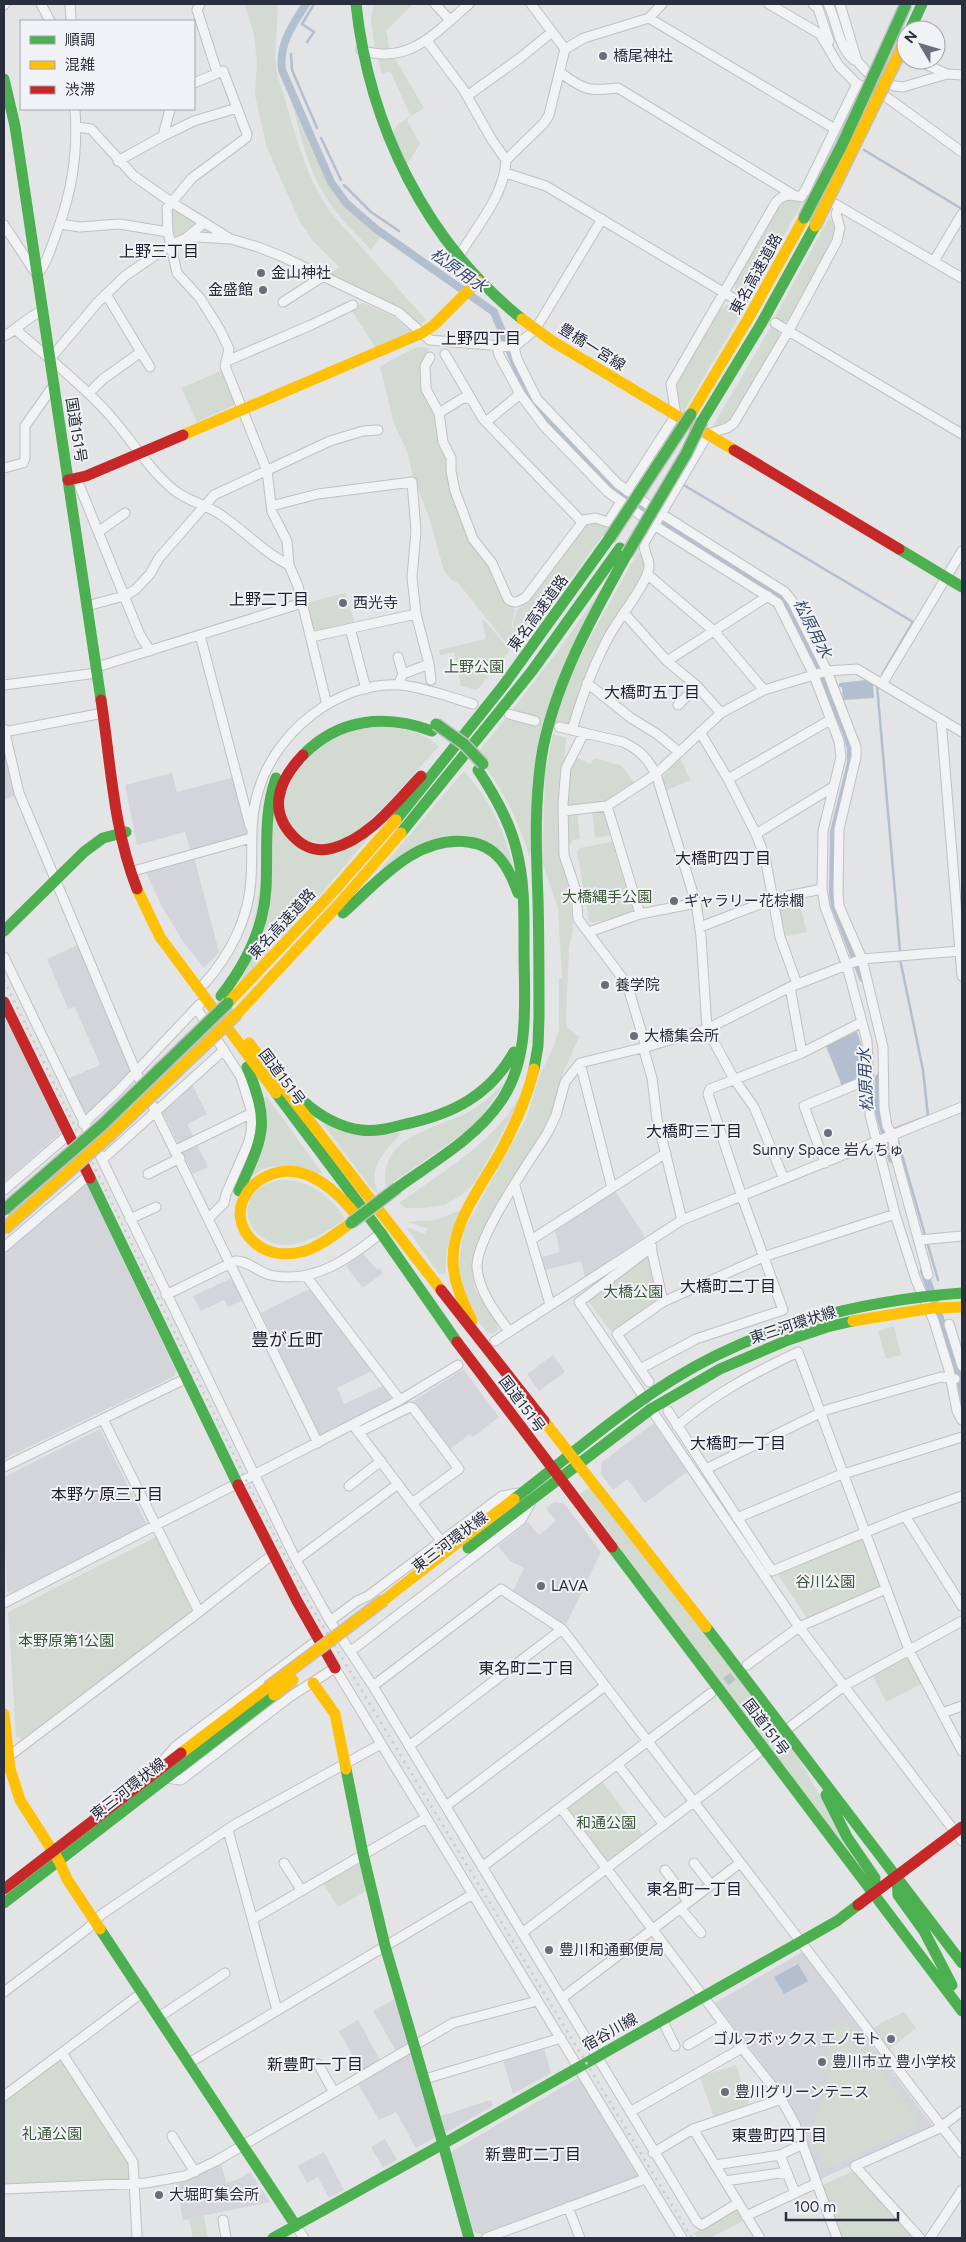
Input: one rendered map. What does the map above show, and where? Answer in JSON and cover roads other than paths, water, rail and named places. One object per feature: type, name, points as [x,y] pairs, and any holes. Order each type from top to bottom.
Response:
[{"type":"main road","name":"豊橋一宮線","points":[[356,4],[361,50],[376,108],[404,174],[436,225],[459,256],[472,288],[535,330],[962,587]]},
{"type":"main road","name":"東名高速道路","points":[[224,999],[327,898],[389,828],[492,701],[609,539],[691,414],[748,319],[842,145],[906,4]]},
{"type":"main road","points":[[915,20],[922,4]]},
{"type":"main road","name":"東名高速道路","points":[[4,1230],[110,1135],[237,1014],[349,894],[444,783],[624,551],[686,454],[702,421],[761,324],[815,226],[896,61]]},
{"type":"main road","name":"国道151号","points":[[4,78],[15,126],[114,786],[122,806],[123,833],[135,886],[150,920],[169,952],[378,1236],[962,2011]]},
{"type":"main road","points":[[68,480],[84,477],[140,454],[422,333],[434,325],[472,288]]},
{"type":"main road","points":[[477,1338],[476,1330],[458,1291],[453,1260],[456,1235],[524,1103],[538,1053],[539,895],[536,817],[539,768],[545,734],[557,695],[576,650],[624,551]]},
{"type":"main road","points":[[434,727],[381,720],[344,726],[323,736],[302,754],[283,782],[279,809],[285,828],[298,841],[315,850],[329,849],[350,841],[374,823],[425,772],[468,720],[492,701]]},
{"type":"main road","points":[[4,1210],[102,1125],[224,999],[244,964],[259,928],[266,886],[265,827],[267,806],[276,776],[289,756],[318,730],[347,716],[389,711],[416,716],[434,727],[497,784],[517,823],[539,895]]},
{"type":"main road","points":[[399,1191],[494,1110],[502,1101],[519,1058],[524,1014],[522,877],[508,822],[480,767]]},
{"type":"main road","points":[[4,930],[84,852],[103,838],[123,833]]},
{"type":"main road","name":"国道151号","points":[[123,833],[144,891],[175,946],[477,1338],[786,1730],[962,1963]]},
{"type":"main road","points":[[280,969],[409,856],[422,849],[450,840],[479,843],[496,854],[509,870],[523,904]]},
{"type":"main road","points":[[4,1002],[238,1484],[273,1554],[335,1668]]},
{"type":"main road","points":[[237,1044],[263,1109],[261,1142],[235,1206],[236,1227],[245,1244],[254,1253],[267,1260],[280,1262],[295,1261],[315,1256],[496,1118],[519,1080],[539,1023]]},
{"type":"main road","points":[[278,1079],[285,1082],[313,1111],[338,1124],[370,1130],[406,1125],[454,1110],[484,1091],[511,1060],[522,1030]]},
{"type":"main road","points":[[353,1226],[315,1247],[293,1254],[274,1254],[256,1245],[248,1237],[242,1225],[240,1212],[245,1194],[259,1178],[277,1173],[298,1173],[318,1180],[333,1190],[378,1236]]},
{"type":"main road","name":"東三河環状線","points":[[4,1903],[56,1856],[148,1779],[271,1691],[573,1460],[714,1355],[763,1332],[815,1316],[862,1305],[962,1293]]},
{"type":"main road","name":"東三河環状線","points":[[648,1404],[720,1369],[788,1340],[872,1317],[934,1308],[962,1307]]},
{"type":"main road","points":[[313,1683],[335,1714],[362,1854],[385,1946],[425,2079],[469,2238]]},
{"type":"main road","name":"東三河環状線","points":[[4,1888],[56,1856],[166,1778],[271,1691]]},
{"type":"main road","points":[[4,1714],[5,1759],[16,1791],[56,1856],[67,1879],[296,2226]]},
{"type":"main road","points":[[798,1746],[847,1837],[875,1878],[874,1894]]},
{"type":"main road","name":"宿谷川線","points":[[273,2238],[837,1921],[897,1876],[960,1833]]},
{"type":"main road","points":[[897,1876],[898,1895],[924,1931],[962,2004]]},
{"type":"street","points":[[41,4],[49,20]]},
{"type":"street","points":[[70,4],[71,20]]},
{"type":"street","points":[[200,4],[198,10],[217,72]]},
{"type":"street","points":[[435,4],[450,20]]},
{"type":"street","points":[[361,50],[378,55],[393,55],[427,41],[469,4]]},
{"type":"street","points":[[506,160],[544,123],[549,115],[561,73],[565,49],[531,4]]},
{"type":"street","points":[[565,49],[584,38],[649,18],[662,4]]},
{"type":"street","points":[[769,4],[820,34],[839,66],[857,84],[885,96],[962,152]]},
{"type":"street","points":[[813,4],[818,8],[828,41]]},
{"type":"street","points":[[828,4],[847,53],[867,72],[894,86],[903,87],[947,74],[962,75]]},
{"type":"street","points":[[840,4],[857,61]]},
{"type":"street","points":[[649,18],[835,129]]},
{"type":"street","points":[[467,96],[520,58],[552,32]]},
{"type":"street","points":[[427,41],[467,96],[492,140],[506,160],[506,173],[498,191],[459,256]]},
{"type":"street","points":[[938,70],[947,74]]},
{"type":"street","points":[[195,83],[223,71],[247,134],[246,138],[192,178],[171,202],[167,208],[170,245],[180,279],[200,298],[220,330],[228,350],[225,366],[267,471],[275,519],[286,540],[289,565],[302,603],[327,705]]},
{"type":"street","points":[[561,73],[575,84],[593,91],[618,88],[792,194],[801,197],[807,190],[857,84]]},
{"type":"street","points":[[118,161],[194,121],[237,108]]},
{"type":"street","points":[[4,225],[37,275],[43,268],[60,224],[73,175],[76,157],[76,110]]},
{"type":"street","points":[[163,136],[170,110]]},
{"type":"street","points":[[76,127],[91,128],[118,161],[134,176],[230,239]]},
{"type":"street","points":[[506,173],[546,186],[738,301]]},
{"type":"street","points":[[627,491],[676,415],[671,384],[776,202],[792,194]]},
{"type":"street","points":[[572,730],[587,683],[599,657],[647,574],[649,557],[644,543],[708,434],[727,428],[734,423],[789,330],[837,241],[840,228],[836,214],[837,204],[962,278]]},
{"type":"street","points":[[934,261],[962,214]]},
{"type":"street","points":[[602,219],[535,330],[505,347],[499,355],[520,394],[544,426],[621,502],[778,603],[820,672],[830,720],[839,742],[841,757],[823,831],[822,889],[824,906],[856,962],[862,1022],[869,1053],[868,1106],[885,1139],[894,1150],[923,1239],[928,1275]]},
{"type":"street","points":[[50,359],[106,294],[125,276],[170,245],[186,238],[204,222]]},
{"type":"street","points":[[60,224],[80,227],[120,224],[168,232]]},
{"type":"street","points":[[186,238],[230,239],[281,256],[398,312],[430,340],[505,347],[517,359],[537,399],[578,444],[627,491],[785,592],[792,601],[820,672],[856,747],[856,757],[839,829],[839,906],[884,1047],[884,1108],[887,1126],[885,1139],[895,1214],[934,1308],[942,1346],[952,1379],[957,1411],[962,1420]]},
{"type":"street","points":[[283,302],[322,277]]},
{"type":"street","points":[[106,294],[150,367]]},
{"type":"street","points":[[227,361],[353,305]]},
{"type":"street","points":[[4,336],[16,330],[31,316],[42,312]]},
{"type":"street","points":[[775,323],[962,434]]},
{"type":"street","points":[[16,330],[65,370],[89,393],[160,478],[176,492],[205,505],[221,515],[274,557],[289,565]]},
{"type":"street","points":[[89,393],[103,379],[140,352]]},
{"type":"street","points":[[446,354],[470,399],[486,422],[582,522]]},
{"type":"street","points":[[430,357],[425,366],[426,390],[439,413],[443,442],[451,458],[451,470],[462,511],[473,539],[492,563],[508,599],[512,602],[518,602],[526,597],[582,522],[595,518],[608,522],[621,502]]},
{"type":"street","points":[[4,468],[23,463],[25,458],[25,426],[54,385]]},
{"type":"street","points":[[486,422],[520,394]]},
{"type":"street","points":[[439,413],[462,398],[470,399]]},
{"type":"street","points":[[88,606],[124,596],[143,584],[159,558],[218,492],[330,441],[363,431],[378,430]]},
{"type":"street","points":[[272,506],[318,494],[412,482],[416,531],[412,577],[416,614],[429,664],[431,680]]},
{"type":"street","points":[[80,488],[140,635],[150,651]]},
{"type":"street","points":[[98,532],[125,513]]},
{"type":"street","points":[[882,684],[962,551]]},
{"type":"street","points":[[647,574],[714,631],[764,690]]},
{"type":"street","points":[[667,661],[768,596]]},
{"type":"street","points":[[4,685],[97,670],[150,651],[302,603]]},
{"type":"street","points":[[624,612],[667,661],[697,686],[721,713]]},
{"type":"street","points":[[310,637],[416,614]]},
{"type":"street","points":[[350,628],[366,689]]},
{"type":"street","points":[[200,635],[251,834]]},
{"type":"street","points":[[398,657],[403,674],[398,685]]},
{"type":"street","points":[[403,674],[429,664]]},
{"type":"street","points":[[563,811],[607,806],[656,774],[721,713],[764,690],[820,672],[858,669],[962,732]]},
{"type":"street","points":[[587,683],[631,718],[657,734],[679,752]]},
{"type":"street","points":[[204,984],[229,950],[245,915],[251,880],[251,834],[258,792],[269,765],[294,731],[327,705],[366,689],[398,685],[414,687],[473,704]]},
{"type":"street","points":[[678,705],[697,686]]},
{"type":"street","points":[[103,714],[4,731],[19,793],[136,1072],[156,1109],[318,1443]]},
{"type":"street","points":[[509,714],[534,721]]},
{"type":"street","points":[[941,719],[959,890],[962,976]]},
{"type":"street","points":[[728,779],[830,720]]},
{"type":"street","points":[[558,727],[623,742],[632,746],[647,757],[656,774],[696,904],[700,927],[706,1029],[734,1079],[754,1107],[784,1179]]},
{"type":"street","points":[[700,732],[728,779],[765,856],[780,937],[794,986],[802,1053]]},
{"type":"street","points":[[584,733],[566,768],[563,811],[564,855],[576,891],[578,919],[627,984],[645,1047],[652,1078],[657,1118],[682,1220]]},
{"type":"street","points":[[756,834],[833,787]]},
{"type":"street","points":[[607,806],[640,914]]},
{"type":"street","points":[[137,870],[251,834]]},
{"type":"street","points":[[700,927],[774,898],[822,889]]},
{"type":"street","points":[[589,932],[640,914],[696,904]]},
{"type":"street","points":[[509,1331],[482,1290],[478,1263],[485,1236],[548,1132],[556,1115],[566,1082],[580,1063],[706,1029],[794,986],[856,962],[960,950]]},
{"type":"street","points":[[4,957],[83,1124],[296,1560],[330,1621],[373,1686],[697,2222],[702,2225],[738,2203]]},
{"type":"street","points":[[83,1124],[136,1072],[204,999]]},
{"type":"street","points":[[196,1009],[224,1050],[246,1088],[252,1113],[251,1134],[248,1144],[226,1194],[224,1203],[208,1218]]},
{"type":"street","points":[[640,1369],[702,1337],[783,1310],[742,1197],[708,1094],[710,1089],[802,1053],[862,1022]]},
{"type":"street","points":[[102,1160],[156,1109],[224,1050]]},
{"type":"street","points":[[580,1063],[612,1188]]},
{"type":"street","points":[[825,1163],[804,1106],[869,1079]]},
{"type":"street","points":[[960,1833],[799,1627],[579,1302],[682,1220],[962,1108]]},
{"type":"street","points":[[148,1174],[178,1154],[252,1113]]},
{"type":"street","points":[[4,1190],[68,1135]]},
{"type":"street","points":[[531,1240],[666,1153]]},
{"type":"street","points":[[4,1247],[88,1175]]},
{"type":"street","points":[[516,1186],[550,1304]]},
{"type":"street","points":[[130,1219],[156,1207]]},
{"type":"street","points":[[649,1382],[617,1334],[663,1302],[763,1257],[895,1214]]},
{"type":"street","points":[[166,1295],[230,1263],[241,1261],[258,1271],[276,1276],[306,1276],[341,1262],[378,1236]]},
{"type":"street","points":[[923,1239],[962,1236]]},
{"type":"street","points":[[651,1244],[663,1302]]},
{"type":"street","points":[[495,1341],[550,1304],[651,1244]]},
{"type":"street","points":[[306,1276],[400,1400]]},
{"type":"street","points":[[949,1324],[962,1366]]},
{"type":"street","points":[[677,1426],[721,1393],[758,1371],[798,1352],[908,1650],[962,1751]]},
{"type":"street","points":[[356,1428],[458,1365]]},
{"type":"street","points":[[706,1469],[821,1412],[942,1377],[952,1379]]},
{"type":"street","points":[[4,1467],[187,1378]]},
{"type":"street","points":[[4,1603],[318,1443],[410,1406],[459,1469],[412,1503]]},
{"type":"street","points":[[668,1411],[772,1571],[905,1516],[962,1496]]},
{"type":"street","points":[[103,1419],[199,1612]]},
{"type":"street","points":[[356,1428],[441,1541]]},
{"type":"street","points":[[737,1518],[844,1474],[962,1437]]},
{"type":"street","points":[[349,1486],[381,1462]]},
{"type":"street","points":[[296,1560],[398,1484]]},
{"type":"street","points":[[330,1621],[357,1601],[368,1596],[502,1496],[528,1496],[521,1520],[351,1651]]},
{"type":"street","points":[[905,1516],[962,1606]]},
{"type":"street","points":[[5,1759],[273,1554]]},
{"type":"street","points":[[373,1686],[501,1589],[562,1629],[962,2152]]},
{"type":"street","points":[[747,1666],[799,1627],[886,1589]]},
{"type":"street","points":[[786,1730],[844,1686],[962,1621]]},
{"type":"street","points":[[409,1746],[562,1629]]},
{"type":"street","points":[[148,1779],[176,1746],[319,1639]]},
{"type":"street","points":[[166,1778],[181,1780],[291,1696],[335,1668],[682,2238]]},
{"type":"street","points":[[446,1806],[605,1686]]},
{"type":"street","points":[[482,1867],[711,1693]]},
{"type":"street","points":[[942,1713],[962,1706]]},
{"type":"street","points":[[4,1992],[102,1914],[228,1830],[380,1744]]},
{"type":"street","points":[[522,1933],[764,1749]]},
{"type":"street","points":[[618,1765],[664,1825]]},
{"type":"street","points":[[561,1808],[782,2099],[803,2144],[837,2238]]},
{"type":"street","points":[[253,1919],[426,1818]]},
{"type":"street","points":[[228,1830],[277,2010]]},
{"type":"street","points":[[284,1863],[302,1891]]},
{"type":"street","points":[[694,1863],[711,1885]]},
{"type":"street","points":[[562,1998],[740,1863]]},
{"type":"street","points":[[665,1870],[688,1901]]},
{"type":"street","points":[[189,2063],[473,1894]]},
{"type":"street","points":[[681,1909],[701,1933]]},
{"type":"street","points":[[159,2017],[226,1973]]},
{"type":"street","points":[[4,2096],[143,1992]]},
{"type":"street","points":[[4,2189],[169,2180],[195,2172],[453,2023],[537,2001]]},
{"type":"street","points":[[662,2020],[675,2046]]},
{"type":"street","points":[[688,2045],[724,2024]]},
{"type":"street","points":[[425,2079],[562,2038]]},
{"type":"street","points":[[630,2112],[742,2048]]},
{"type":"street","points":[[62,2053],[133,2162],[137,2238]]},
{"type":"street","points":[[318,2064],[334,2092]]},
{"type":"street","points":[[653,2152],[693,2130],[782,2099]]},
{"type":"street","points":[[920,2238],[855,2166],[942,2126],[962,2111]]},
{"type":"street","points":[[693,2130],[760,2238]]},
{"type":"street","points":[[172,2136],[195,2172]]},
{"type":"street","points":[[715,2165],[780,2155],[803,2144]]},
{"type":"street","points":[[780,2155],[795,2193]]},
{"type":"street","points":[[725,2181],[787,2172]]},
{"type":"street","points":[[486,2238],[645,2178]]},
{"type":"street","points":[[746,2216],[817,2183]]},
{"type":"street","points":[[930,2238],[962,2190]]},
{"type":"street","points":[[568,2207],[580,2238]]},
{"type":"street","points":[[223,2220],[226,2238]]},
{"type":"street","points":[[296,2226],[304,2238]]},
{"type":"water","points":[[866,680],[873,684],[874,698],[843,700],[842,687],[839,687],[839,683]]},
{"type":"water","points":[[857,1031],[861,1044],[863,1065],[860,1065],[860,1070],[862,1070],[862,1077],[842,1086],[826,1046]]},
{"type":"water","points":[[798,1964],[808,1981],[784,1994],[774,1977]]},
{"type":"waterway","name":"松原用水","points":[[306,4],[291,27],[285,43],[282,70],[331,182],[346,203],[376,229],[494,312],[518,371],[541,412],[611,486],[629,500],[786,600],[846,731],[851,748],[851,763],[834,832],[833,895],[835,906],[863,978]]},
{"type":"waterway","points":[[307,42],[314,32],[302,24],[314,4]]},
{"type":"waterway","points":[[291,54],[292,70],[317,128]]},
{"type":"waterway","points":[[321,138],[341,180]]},
{"type":"waterway","points":[[864,150],[962,209]]},
{"type":"waterway","points":[[344,185],[371,212],[399,231]]},
{"type":"waterway","points":[[682,484],[913,622],[882,675]]},
{"type":"waterway","points":[[877,685],[900,951]]},
{"type":"waterway","points":[[894,1129],[928,1116],[923,1070],[900,959]]},
{"type":"waterway","name":"松原用水","points":[[879,1078],[879,1111],[892,1159]]},
{"type":"waterway","points":[[898,1141],[938,1280]]},
{"type":"waterway","name":"松原用水","points":[[924,1271],[956,1365],[962,1404]]},
{"type":"tunnel","points":[[738,301],[757,312]]},
{"type":"tunnel","points":[[715,1690],[742,1669]]},
{"type":"railway","points":[[4,980],[246,1480],[310,1605],[692,2238]]},
{"type":"place","name":"橋尾神社","points":[[603,56]]},
{"type":"place","name":"金山神社","points":[[261,273]]},
{"type":"place","name":"金盛館","points":[[263,290]]},
{"type":"place","name":"西光寺","points":[[343,603]]},
{"type":"place","name":"ギャラリー花棕櫚","points":[[674,901]]},
{"type":"place","name":"養学院","points":[[605,985]]},
{"type":"place","name":"大橋集会所","points":[[634,1036]]},
{"type":"place","name":"Sunny Space 岩んちゅ","points":[[828,1133]]},
{"type":"place","name":"LAVA","points":[[541,1586]]},
{"type":"place","name":"豊川和通郵便局","points":[[549,1950]]},
{"type":"place","name":"ゴルフボックス エノモト","points":[[891,2039]]},
{"type":"place","name":"豊川市立 豊小学校","points":[[822,2062]]},
{"type":"place","name":"豊川グリーンテニス","points":[[725,2092]]},
{"type":"place","name":"大堀町集会所","points":[[159,2195]]},
{"type":"district","name":"上野三丁目","points":[[159,251]]},
{"type":"district","name":"上野四丁目","points":[[481,338]]},
{"type":"district","name":"上野二丁目","points":[[269,599]]},
{"type":"district","name":"大橋町五丁目","points":[[652,692]]},
{"type":"district","name":"大橋町四丁目","points":[[723,858]]},
{"type":"district","name":"大橋町三丁目","points":[[694,1131]]},
{"type":"district","name":"大橋町二丁目","points":[[728,1286]]},
{"type":"district","name":"豊が丘町","points":[[287,1340]]},
{"type":"district","name":"大橋町一丁目","points":[[738,1443]]},
{"type":"district","name":"本野ケ原三丁目","points":[[107,1494]]},
{"type":"district","name":"東名町二丁目","points":[[526,1668]]},
{"type":"district","name":"東名町一丁目","points":[[694,1889]]},
{"type":"district","name":"新豊町一丁目","points":[[315,2064]]},
{"type":"district","name":"東豊町四丁目","points":[[779,2135]]},
{"type":"district","name":"新豊町二丁目","points":[[533,2154]]},
{"type":"park label","name":"上野公園","points":[[474,667]]},
{"type":"park label","name":"大橋縄手公園","points":[[607,897]]},
{"type":"park label","name":"大橋公園","points":[[633,1292]]},
{"type":"park label","name":"谷川公園","points":[[825,1582]]},
{"type":"park label","name":"本野原第1公園","points":[[66,1641]]},
{"type":"park label","name":"和通公園","points":[[606,1823]]},
{"type":"park label","name":"礼通公園","points":[[52,2134]]}]
